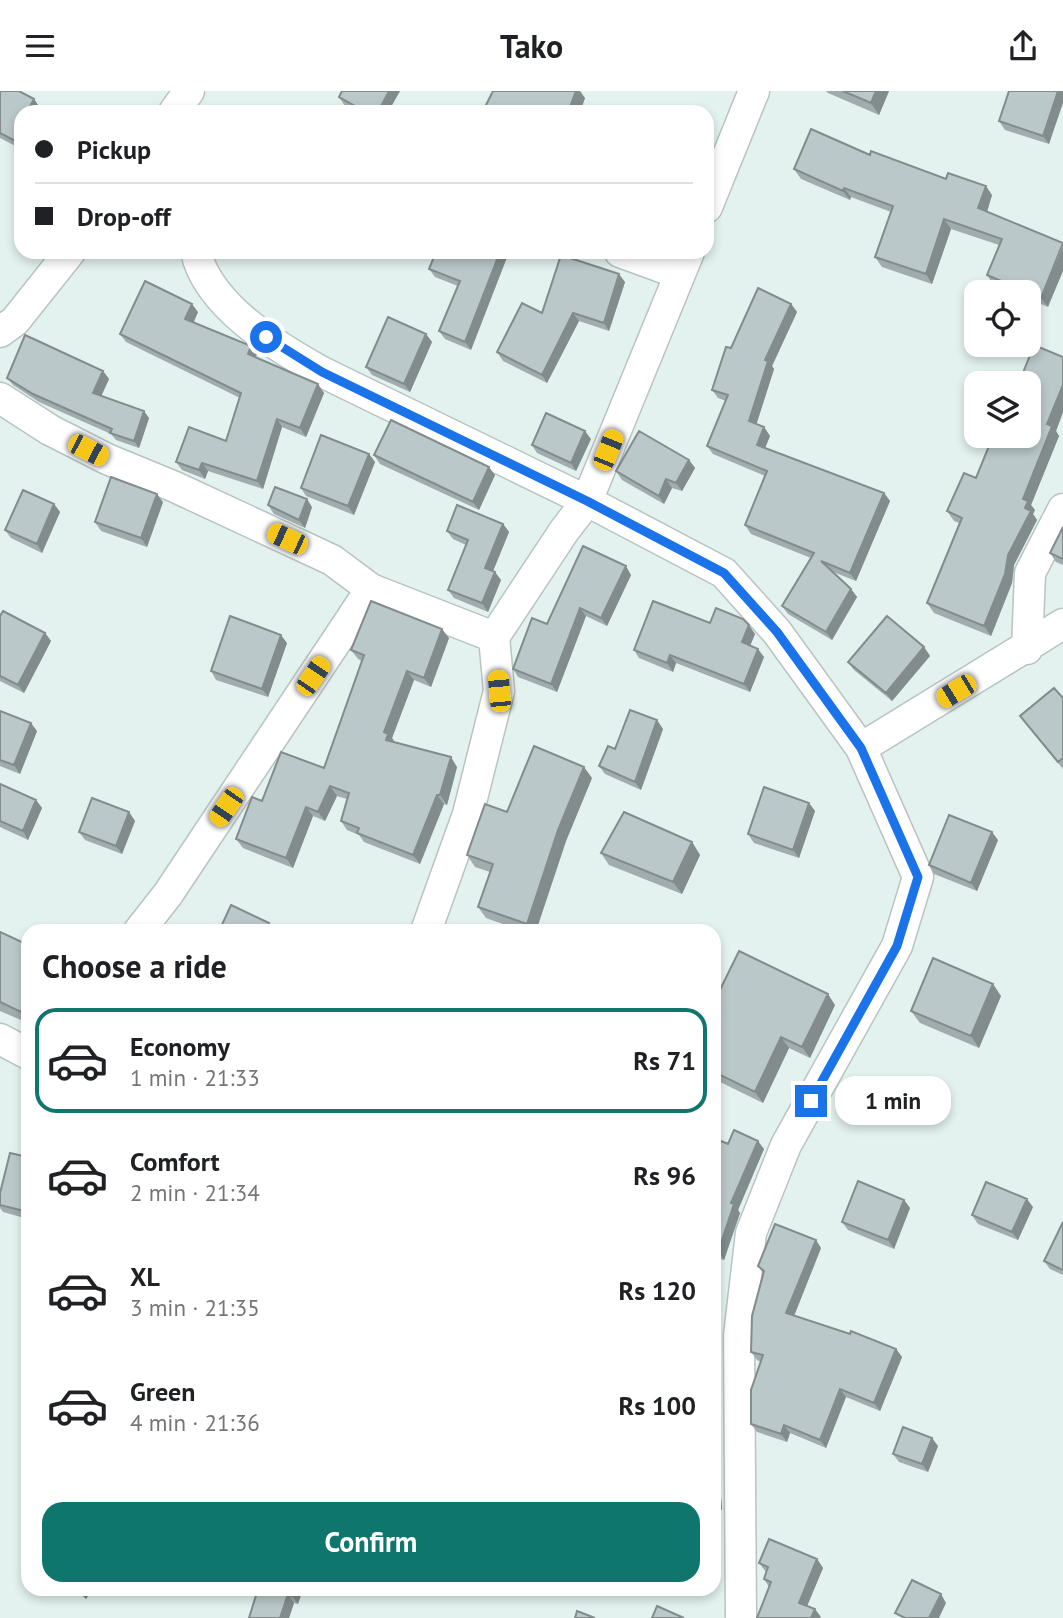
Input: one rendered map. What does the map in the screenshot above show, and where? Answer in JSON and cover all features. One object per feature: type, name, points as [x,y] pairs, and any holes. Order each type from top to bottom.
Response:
[{"type":"street","points":[[714,190],[754,91]]},
{"type":"street","points":[[0,332],[15,321],[64,259]]},
{"type":"street","points":[[198,259],[229,308],[284,351],[587,501],[724,573],[777,632],[861,748],[918,877],[897,946],[786,1145],[751,1233],[739,1336],[741,1618]]},
{"type":"street","points":[[429,924],[468,814],[499,691],[494,637],[587,501],[684,263],[661,259]]},
{"type":"street","points":[[0,398],[50,430],[107,459],[176,487],[332,560],[371,589],[494,637]]},
{"type":"street","points":[[1027,649],[1030,573],[1063,509]]},
{"type":"street","points":[[144,924],[168,894],[371,589]]},
{"type":"street","points":[[861,748],[1027,649],[1063,624]]},
{"type":"street","points":[[0,1039],[21,1050]]},
{"type":"building","points":[[0,91],[19,91],[34,99],[31,105],[14,105],[14,140],[0,133]]},
{"type":"building","points":[[342,91],[389,91],[382,105],[353,105],[339,97]]},
{"type":"building","points":[[493,91],[576,91],[571,105],[486,105]]},
{"type":"building","points":[[843,91],[876,91],[871,103]]},
{"type":"building","points":[[1009,91],[1058,91],[1043,136],[999,121]]},
{"type":"building","points":[[811,129],[870,155],[871,151],[946,179],[948,173],[986,186],[978,208],[1063,243],[1041,298],[1041,280],[999,280],[987,275],[1002,239],[944,219],[926,274],[875,257],[893,206],[844,188],[843,191],[794,169]]},
{"type":"building","points":[[433,259],[497,259],[465,342],[439,331],[460,281],[429,269]]},
{"type":"building","points":[[560,259],[573,259],[619,274],[604,323],[573,313],[542,375],[497,352],[522,303],[542,313]]},
{"type":"building","points":[[145,281],[192,304],[185,319],[251,346],[248,354],[318,384],[300,428],[277,419],[257,481],[202,463],[199,470],[176,462],[189,427],[226,441],[241,393],[120,334]]},
{"type":"building","points":[[758,288],[791,304],[765,360],[768,361],[749,421],[764,427],[757,445],[884,493],[850,573],[821,561],[851,589],[826,632],[782,606],[814,553],[745,525],[767,471],[707,446],[728,395],[712,390],[726,347],[731,348]]},
{"type":"building","points":[[388,317],[426,334],[404,384],[366,367]]},
{"type":"building","points":[[25,335],[103,371],[93,393],[144,411],[134,441],[110,433],[112,429],[33,394],[7,378]]},
{"type":"building","points":[[1041,348],[1063,357],[1063,385],[1047,424],[1052,426],[1023,499],[1028,501],[1025,508],[1031,511],[1008,555],[1005,574],[984,626],[927,603],[962,518],[947,511],[964,473],[976,478],[988,448],[1041,448],[1041,371],[1024,371],[1029,357],[1041,357]]},
{"type":"building","points":[[546,413],[585,431],[571,463],[532,445]]},
{"type":"building","points":[[391,420],[489,467],[473,502],[374,455]]},
{"type":"building","points":[[639,431],[689,460],[676,483],[666,479],[659,496],[616,471]]},
{"type":"building","points":[[321,435],[369,454],[348,506],[301,488]]},
{"type":"building","points":[[111,477],[157,494],[141,538],[95,522]]},
{"type":"building","points":[[275,487],[307,499],[299,520],[268,505]]},
{"type":"building","points":[[23,490],[54,504],[37,544],[5,530]]},
{"type":"building","points":[[457,505],[503,524],[485,568],[495,572],[482,603],[448,590],[468,540],[447,531]]},
{"type":"building","points":[[1063,527],[1063,559],[1050,553]]},
{"type":"building","points":[[583,546],[626,566],[601,618],[580,608],[551,684],[513,669],[532,618],[547,624]]},
{"type":"building","points":[[371,601],[442,629],[424,678],[407,671],[384,732],[388,734],[386,740],[451,757],[440,795],[437,795],[413,855],[357,833],[359,828],[341,821],[349,793],[330,786],[318,812],[306,807],[286,858],[236,839],[252,797],[262,801],[281,752],[324,768],[364,655],[351,650]]},
{"type":"building","points":[[653,601],[710,623],[716,608],[743,619],[749,625],[742,642],[758,649],[744,684],[670,655],[667,663],[634,650]]},
{"type":"building","points":[[3,611],[45,633],[18,685],[0,676],[0,616]]},
{"type":"building","points":[[230,616],[281,635],[262,689],[211,671]]},
{"type":"building","points":[[887,616],[924,647],[886,693],[848,662]]},
{"type":"building","points":[[1054,688],[1063,698],[1063,758],[1058,762],[1020,716]]},
{"type":"building","points":[[630,710],[657,720],[635,782],[599,766],[608,746],[615,749]]},
{"type":"building","points":[[0,711],[31,723],[14,765],[0,760]]},
{"type":"building","points":[[534,746],[584,767],[558,830],[527,924],[478,907],[493,864],[467,855],[485,804],[507,812]]},
{"type":"building","points":[[0,784],[36,800],[23,831],[0,821]]},
{"type":"building","points":[[764,787],[809,803],[793,850],[748,834]]},
{"type":"building","points":[[92,798],[129,812],[116,846],[79,832]]},
{"type":"building","points":[[624,812],[692,842],[673,882],[601,853]]},
{"type":"building","points":[[949,815],[992,832],[971,883],[929,865]]},
{"type":"building","points":[[231,905],[269,923],[268,924],[222,924]]},
{"type":"building","points":[[0,932],[21,942],[21,1012],[0,1002]]},
{"type":"building","points":[[739,951],[828,994],[802,1047],[781,1037],[755,1092],[721,1075],[721,988]]},
{"type":"building","points":[[933,958],[993,984],[971,1036],[911,1011]]},
{"type":"building","points":[[734,1130],[758,1141],[731,1203],[734,1204],[721,1243],[721,1141],[728,1144]]},
{"type":"building","points":[[10,1153],[21,1155],[21,1210],[0,1205],[0,1193]]},
{"type":"building","points":[[858,1181],[904,1200],[888,1240],[842,1222]]},
{"type":"building","points":[[986,1182],[1027,1199],[1012,1232],[972,1215]]},
{"type":"building","points":[[1063,1222],[1063,1270],[1044,1261]]},
{"type":"building","points":[[775,1224],[816,1240],[786,1313],[850,1334],[851,1331],[896,1349],[874,1403],[840,1389],[820,1440],[784,1425],[781,1434],[751,1424],[751,1390],[763,1355],[751,1352],[752,1316],[764,1271],[758,1266]]},
{"type":"building","points":[[903,1427],[932,1438],[922,1464],[893,1454]]},
{"type":"building","points":[[769,1539],[817,1559],[799,1603],[815,1609],[811,1618],[757,1618],[771,1582],[764,1579],[768,1567],[759,1563]]},
{"type":"building","points":[[912,1580],[941,1594],[929,1618],[905,1618],[895,1613]]},
{"type":"building","points":[[256,1596],[287,1596],[280,1618],[249,1618]]},
{"type":"building","points":[[657,1606],[684,1618],[652,1618]]},
{"type":"building","points":[[577,1611],[595,1618],[575,1618]]},
{"type":"route","points":[[266,337],[284,351],[322,372],[587,501],[724,573],[777,632],[861,748],[918,877],[897,946],[811,1101]]}]
